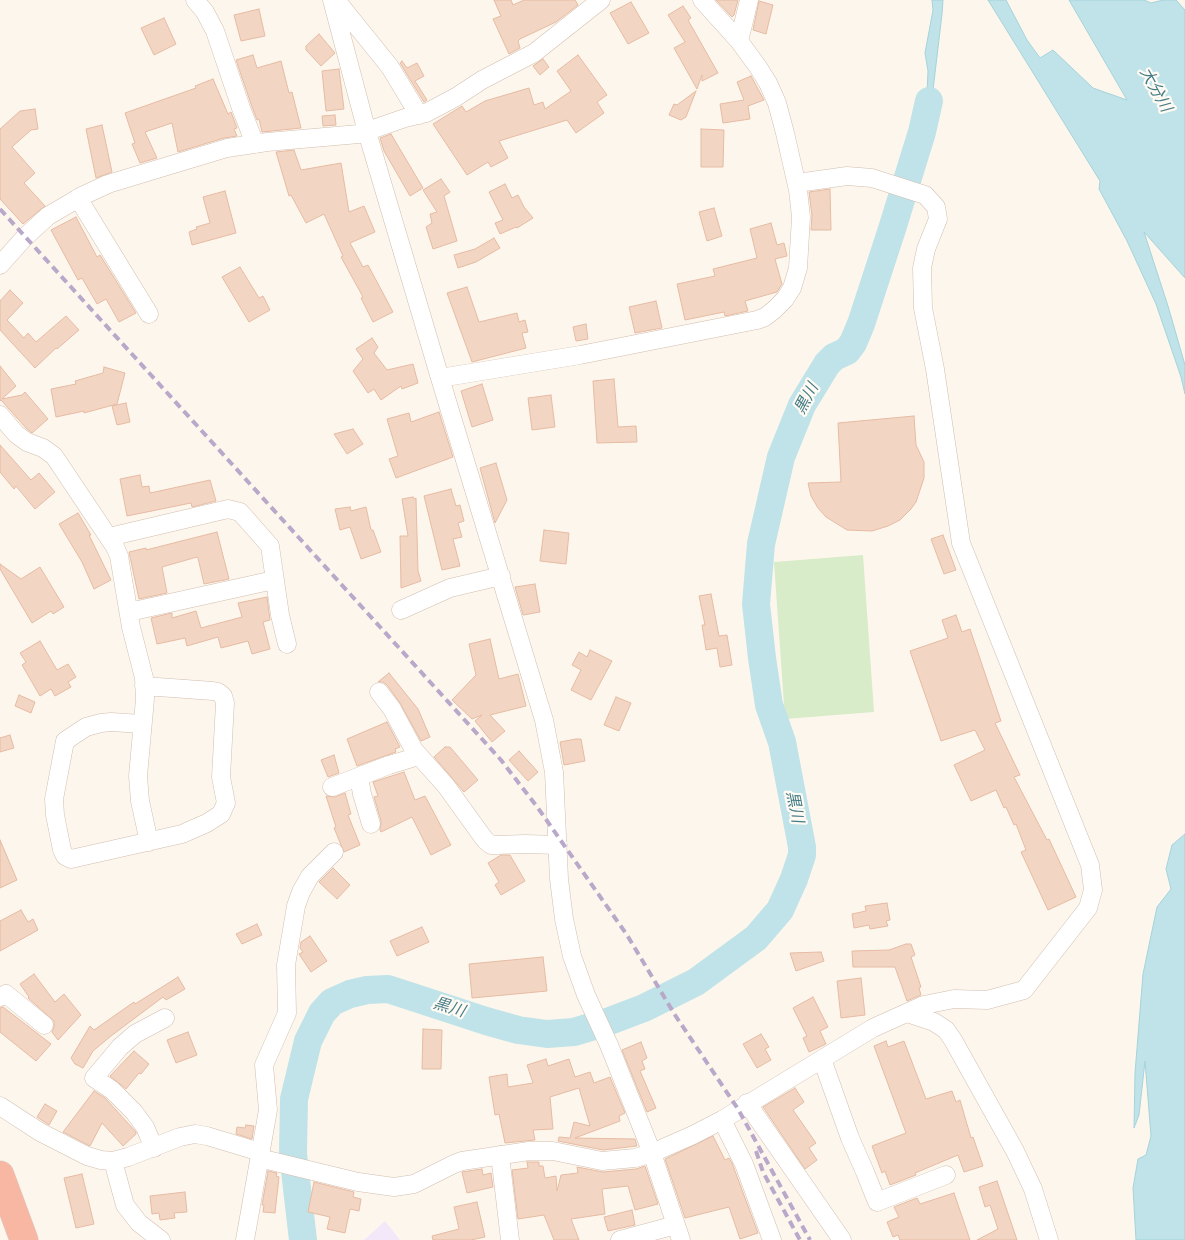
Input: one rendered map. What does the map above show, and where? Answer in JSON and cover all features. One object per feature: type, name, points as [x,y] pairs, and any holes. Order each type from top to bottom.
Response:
[{"type":"highway","points":[[0,1175],[24,1240]]},
{"type":"street","points":[[195,0],[211,22],[255,144]]},
{"type":"street","points":[[332,0],[368,132],[440,378],[538,698],[550,745],[556,788],[561,900],[572,956],[586,995],[609,1045],[652,1153],[679,1232],[620,1240]]},
{"type":"street","points":[[336,0],[390,67],[419,115]]},
{"type":"street","points":[[0,265],[40,223],[60,208],[108,184],[213,152],[255,144],[368,132],[436,109],[482,80],[534,53],[601,0]]},
{"type":"street","points":[[440,378],[589,353],[764,317],[785,299],[792,288],[798,268],[800,218],[797,182],[777,103],[758,67],[739,41],[702,0]]},
{"type":"street","points":[[739,41],[749,0]]},
{"type":"street","points":[[0,1106],[32,1128],[96,1160],[113,1161],[154,1148],[180,1137],[195,1134],[206,1136],[260,1157],[301,1169],[358,1182],[401,1187],[421,1182],[454,1164],[500,1155],[548,1151],[607,1161],[635,1158],[652,1153],[722,1120],[747,1103],[873,1028],[924,1005],[954,998],[987,1000],[1024,990],[1088,908],[1094,890],[1090,865],[961,543],[935,369],[923,308],[921,278],[923,259],[938,219],[936,207],[925,195],[884,181],[846,176],[797,182]]},
{"type":"street","points":[[78,198],[149,314]]},
{"type":"street","points":[[0,415],[21,438],[43,448],[54,456],[109,537],[119,556],[144,686],[145,699],[138,776],[140,801],[149,842]]},
{"type":"street","points":[[109,537],[228,508],[240,512],[270,546],[274,580],[287,644]]},
{"type":"street","points":[[401,610],[450,588],[501,576]]},
{"type":"street","points":[[129,612],[274,580]]},
{"type":"street","points":[[142,724],[101,723],[86,727],[67,738],[63,744],[54,798],[55,815],[65,856],[71,859],[182,834],[207,823],[221,814],[226,803],[221,777],[225,703],[223,696],[218,692],[144,686]]},
{"type":"street","points":[[379,692],[392,709],[414,750],[446,786],[488,843],[496,845],[558,845]]},
{"type":"street","points":[[332,788],[400,761],[419,756]]},
{"type":"street","points":[[359,777],[371,824]]},
{"type":"street","points":[[245,1240],[269,1105],[264,1065],[287,1013],[286,965],[296,906],[310,876],[334,852]]},
{"type":"street","points":[[0,996],[6,994],[44,1025]]},
{"type":"street","points":[[907,1013],[934,1022],[946,1030],[953,1040],[1015,1151],[1033,1189],[1050,1240]]},
{"type":"street","points":[[154,1148],[134,1112],[112,1090],[94,1078],[120,1047],[135,1034],[165,1018]]},
{"type":"street","points":[[822,1059],[850,1138],[877,1202],[946,1175]]},
{"type":"street","points":[[747,1103],[842,1240]]},
{"type":"street","points":[[722,1120],[744,1164],[772,1240]]},
{"type":"street","points":[[500,1155],[510,1240]]},
{"type":"street","points":[[113,1161],[125,1205],[139,1223],[161,1240]]},
{"type":"shaded area","points":[[385,1221],[400,1240],[364,1240]]},
{"type":"green space","points":[[863,555],[874,712],[785,719],[774,562]]},
{"type":"water","points":[[932,0],[943,0],[931,107],[923,142],[919,133],[927,93],[928,71],[925,53],[933,10]]},
{"type":"water","name":"大分川","points":[[988,0],[1006,0],[1027,40],[1040,58],[1053,50],[1093,88],[1127,100],[1069,0],[1144,0],[1151,3],[1163,0],[1176,0],[1185,10],[1185,278],[1144,232],[1185,365],[1185,394],[1156,304],[1127,241],[1099,189],[1100,181]]},
{"type":"water","points":[[1185,834],[1185,1240],[1136,1240],[1133,1188],[1138,1159],[1146,1155],[1151,1136],[1145,1061],[1139,1115],[1134,1128],[1135,1073],[1143,974],[1157,907],[1171,889],[1166,869],[1172,845]]},
{"type":"building","points":[[494,0],[511,0],[513,5],[524,0],[575,0],[578,5],[556,22],[520,39],[518,41],[520,48],[509,54],[493,19],[501,16]]},
{"type":"building","points":[[716,0],[738,0],[734,15],[732,17]]},
{"type":"building","points":[[759,1],[773,5],[766,34],[753,30]]},
{"type":"building","points":[[631,2],[649,33],[628,44],[610,13]]},
{"type":"building","points":[[683,6],[691,18],[688,20],[718,73],[702,81],[702,75],[697,89],[674,48],[685,42],[668,15]]},
{"type":"building","points":[[259,9],[265,36],[241,41],[234,15]]},
{"type":"building","points":[[164,18],[176,44],[154,55],[141,28]]},
{"type":"building","points":[[319,34],[335,53],[321,66],[306,50],[306,46]]},
{"type":"building","points":[[253,55],[257,68],[281,61],[289,93],[292,92],[301,128],[262,132],[259,119],[257,120],[236,60]]},
{"type":"building","points":[[578,55],[607,95],[597,102],[604,113],[576,133],[567,120],[499,141],[508,158],[491,167],[488,162],[467,175],[433,124],[462,106],[466,112],[485,101],[529,88],[534,105],[543,102],[545,109],[571,91],[557,71]]},
{"type":"building","points":[[543,59],[549,67],[540,75],[533,66]]},
{"type":"building","points":[[402,61],[407,68],[417,63],[424,76],[415,81],[427,100],[424,102],[400,63]]},
{"type":"building","points":[[339,69],[344,109],[326,111],[322,71]]},
{"type":"building","points":[[751,76],[764,100],[748,106],[750,119],[723,123],[720,104],[744,100],[737,82]]},
{"type":"building","points":[[213,79],[228,114],[231,112],[237,128],[234,129],[237,136],[178,152],[172,123],[145,132],[157,158],[140,163],[132,144],[135,143],[125,113],[196,88],[195,86]]},
{"type":"building","points":[[696,91],[686,117],[681,120],[669,115],[674,104],[677,105]]},
{"type":"building","points":[[35,109],[38,129],[31,130],[12,147],[35,173],[24,183],[45,206],[23,224],[0,199],[0,129],[20,111]]},
{"type":"building","points":[[335,115],[336,125],[323,126],[322,116]]},
{"type":"building","points":[[102,125],[112,172],[96,178],[86,129]]},
{"type":"building","points":[[701,129],[724,130],[723,167],[701,167]]},
{"type":"building","points":[[391,134],[423,188],[410,196],[384,151],[380,138]]},
{"type":"building","points":[[294,150],[301,170],[341,163],[349,212],[364,206],[375,232],[350,243],[363,267],[368,265],[393,312],[373,322],[361,298],[363,297],[341,257],[343,256],[324,214],[306,223],[291,195],[289,196],[276,152]]},
{"type":"building","points":[[441,179],[450,192],[444,196],[457,241],[433,249],[426,227],[432,223],[430,214],[437,212],[423,190]]},
{"type":"building","points":[[505,184],[512,198],[518,195],[524,207],[533,218],[517,228],[500,234],[495,223],[503,220],[489,192]]},
{"type":"building","points":[[830,189],[831,230],[811,230],[812,216],[809,192]]},
{"type":"building","points":[[225,191],[236,233],[192,245],[189,232],[197,229],[196,227],[210,223],[203,197]]},
{"type":"building","points":[[714,208],[722,236],[707,241],[699,212]]},
{"type":"building","points":[[76,217],[97,257],[100,255],[136,313],[119,322],[106,299],[97,304],[82,278],[78,280],[51,230]]},
{"type":"building","points":[[771,223],[777,245],[784,243],[787,256],[775,259],[782,284],[777,292],[745,301],[748,311],[725,316],[724,312],[685,320],[677,284],[715,276],[713,269],[757,258],[750,229]]},
{"type":"building","points":[[494,238],[500,248],[476,262],[458,268],[454,255],[475,249]]},
{"type":"building","points":[[240,267],[259,298],[263,296],[270,310],[249,322],[222,277]]},
{"type":"building","points":[[467,287],[479,322],[517,313],[519,322],[525,320],[528,332],[522,333],[526,348],[472,362],[447,293]]},
{"type":"building","points":[[10,290],[23,303],[7,320],[24,338],[28,333],[36,342],[66,316],[79,330],[35,368],[0,330],[0,301]]},
{"type":"building","points":[[656,301],[662,328],[635,333],[629,307]]},
{"type":"building","points":[[586,324],[588,339],[576,341],[573,327]]},
{"type":"building","points":[[372,338],[378,347],[374,353],[387,370],[413,364],[418,383],[402,389],[401,386],[381,400],[374,389],[368,393],[353,371],[363,359],[356,349]]},
{"type":"building","points":[[0,366],[16,386],[2,399],[22,395],[25,392],[48,419],[32,433],[0,401]]},
{"type":"building","points":[[104,367],[125,373],[117,404],[84,413],[84,411],[56,417],[51,389],[76,384],[75,381],[103,373]]},
{"type":"building","points":[[614,379],[618,427],[636,426],[637,442],[597,443],[593,381]]},
{"type":"building","points":[[482,384],[493,420],[472,427],[461,391]]},
{"type":"building","points":[[551,395],[555,427],[532,430],[528,398]]},
{"type":"building","points":[[126,403],[130,422],[117,425],[112,406]]},
{"type":"building","points":[[439,412],[453,457],[396,478],[389,459],[398,456],[387,419],[409,413],[411,422]]},
{"type":"building","points":[[914,416],[916,445],[924,462],[924,478],[916,502],[911,509],[900,520],[872,531],[847,530],[826,517],[811,496],[808,483],[841,482],[838,423]]},
{"type":"building","points":[[353,429],[363,444],[347,454],[334,434]]},
{"type":"building","points":[[0,445],[31,480],[39,473],[55,492],[35,509],[16,486],[14,489],[0,472]]},
{"type":"building","points":[[496,463],[507,500],[495,523],[480,468]]},
{"type":"building","points":[[140,475],[142,487],[149,486],[150,493],[210,480],[216,501],[192,507],[191,503],[127,516],[120,479]]},
{"type":"building","points":[[451,489],[456,506],[460,505],[464,521],[458,523],[462,537],[453,539],[460,566],[442,570],[424,496]]},
{"type":"building","points":[[413,497],[414,499],[416,498],[418,571],[421,581],[401,588],[400,536],[408,536],[402,499]]},
{"type":"building","points":[[350,507],[351,511],[366,507],[371,530],[373,530],[381,552],[361,559],[350,527],[340,530],[335,509]]},
{"type":"building","points":[[78,513],[91,535],[89,535],[111,580],[94,589],[82,562],[59,524]]},
{"type":"building","points":[[544,530],[569,533],[566,564],[540,561]]},
{"type":"building","points":[[217,532],[229,579],[204,584],[197,557],[162,567],[167,593],[139,599],[129,552],[146,548],[146,550]]},
{"type":"building","points":[[943,535],[956,570],[944,574],[931,539]]},
{"type":"building","points":[[0,564],[21,579],[40,567],[64,607],[53,614],[51,611],[32,623],[0,569]]},
{"type":"building","points":[[535,584],[540,612],[523,615],[515,587]]},
{"type":"building","points":[[711,594],[719,636],[727,635],[732,665],[720,667],[717,648],[706,650],[702,625],[705,625],[699,596]]},
{"type":"building","points":[[267,597],[270,620],[263,622],[270,649],[252,654],[248,641],[221,648],[218,637],[187,646],[185,638],[157,644],[151,618],[172,613],[172,618],[196,611],[201,628],[242,617],[238,603]]},
{"type":"building","points":[[956,615],[962,632],[970,629],[1001,721],[995,723],[1020,775],[1014,777],[1047,840],[1049,839],[1076,897],[1048,910],[1021,852],[1026,850],[1016,824],[1014,825],[1006,807],[1004,808],[996,790],[971,801],[954,765],[985,750],[975,730],[941,741],[910,651],[948,638],[942,620]]},
{"type":"building","points":[[490,639],[499,679],[518,674],[526,706],[490,715],[505,731],[492,742],[475,721],[482,715],[472,719],[452,700],[476,675],[469,644]]},
{"type":"building","points":[[40,641],[57,670],[68,664],[76,677],[68,682],[71,687],[55,696],[51,689],[40,696],[22,665],[26,662],[20,653]]},
{"type":"building","points":[[590,650],[612,661],[591,700],[571,690],[581,670],[572,665],[579,652],[587,657]]},
{"type":"building","points":[[389,673],[418,709],[430,737],[421,741],[400,703],[387,685],[383,682],[378,682]]},
{"type":"building","points":[[19,695],[35,702],[31,713],[15,706]]},
{"type":"building","points":[[616,697],[631,703],[619,731],[604,725]]},
{"type":"building","points":[[387,722],[400,747],[395,749],[396,752],[357,766],[347,739]]},
{"type":"building","points":[[10,735],[14,748],[0,752],[0,738]]},
{"type":"building","points":[[581,739],[585,761],[564,765],[560,742]]},
{"type":"building","points":[[445,747],[450,747],[478,780],[464,792],[434,757]]},
{"type":"building","points":[[519,751],[538,772],[528,781],[509,760]]},
{"type":"building","points":[[334,755],[339,773],[328,777],[321,760]]},
{"type":"building","points":[[404,772],[415,800],[425,796],[451,845],[431,855],[412,817],[381,832],[380,830],[381,821],[374,797],[378,796],[373,782]]},
{"type":"building","points":[[345,793],[351,814],[348,815],[360,845],[344,852],[334,828],[336,827],[326,796],[335,797]]},
{"type":"building","points":[[0,840],[17,880],[0,888]]},
{"type":"building","points":[[501,855],[510,855],[525,881],[501,895],[495,885],[499,882],[488,863]]},
{"type":"building","points":[[333,868],[350,885],[337,899],[319,882]]},
{"type":"building","points":[[887,903],[890,920],[886,921],[888,926],[870,929],[869,925],[854,928],[852,914],[866,911],[865,906]]},
{"type":"building","points":[[21,910],[28,922],[33,919],[38,930],[0,951],[0,921]]},
{"type":"building","points":[[257,924],[262,935],[242,944],[236,934]]},
{"type":"building","points":[[422,927],[429,942],[397,956],[390,941]]},
{"type":"building","points":[[310,936],[327,961],[311,972],[299,954],[303,952],[300,948],[301,942]]},
{"type":"building","points":[[911,944],[915,955],[911,957],[921,987],[919,988],[921,995],[907,1001],[895,967],[853,967],[852,951],[889,950]]},
{"type":"building","points":[[821,952],[824,961],[796,971],[790,953]]},
{"type":"building","points":[[543,957],[547,991],[472,998],[469,964]]},
{"type":"building","points":[[34,974],[55,1002],[64,994],[81,1015],[58,1040],[52,1032],[54,1021],[28,998],[20,984]]},
{"type":"building","points":[[178,977],[185,989],[166,1000],[163,997],[111,1036],[93,1051],[83,1068],[75,1064],[71,1058],[90,1026],[94,1030],[134,1002],[135,1004]]},
{"type":"building","points":[[861,978],[865,1015],[841,1018],[837,981]]},
{"type":"building","points":[[813,997],[828,1027],[820,1031],[826,1044],[809,1052],[803,1038],[807,1036],[793,1008]]},
{"type":"building","points":[[3,1007],[51,1044],[36,1061],[0,1032],[0,1008]]},
{"type":"building","points":[[423,1029],[442,1030],[441,1069],[422,1069]]},
{"type":"building","points":[[188,1032],[197,1055],[176,1063],[167,1040]]},
{"type":"building","points":[[761,1034],[769,1047],[765,1049],[771,1060],[757,1068],[743,1044]]},
{"type":"building","points":[[886,1041],[888,1047],[904,1041],[926,1099],[952,1091],[956,1102],[960,1100],[971,1138],[973,1137],[983,1166],[964,1172],[958,1155],[890,1185],[885,1171],[882,1173],[872,1146],[906,1133],[874,1046]]},
{"type":"building","points":[[641,1042],[647,1058],[642,1061],[645,1069],[640,1071],[656,1108],[647,1112],[622,1050]]},
{"type":"building","points":[[134,1051],[149,1064],[126,1089],[110,1076]]},
{"type":"building","points":[[546,1059],[548,1066],[569,1059],[575,1077],[590,1072],[594,1083],[610,1077],[625,1113],[619,1116],[620,1121],[575,1138],[635,1139],[637,1146],[603,1150],[558,1141],[559,1137],[570,1138],[574,1122],[590,1126],[579,1088],[550,1097],[553,1129],[533,1130],[535,1140],[505,1143],[499,1114],[495,1115],[489,1077],[507,1074],[508,1087],[533,1083],[527,1065]]},
{"type":"building","points":[[795,1088],[804,1102],[793,1110],[816,1143],[809,1148],[817,1160],[805,1169],[763,1107]]},
{"type":"building","points":[[94,1091],[105,1098],[136,1132],[123,1146],[102,1123],[90,1146],[63,1132]]},
{"type":"building","points":[[45,1104],[57,1111],[49,1125],[37,1117]]},
{"type":"building","points":[[246,1125],[254,1126],[252,1139],[236,1134],[237,1127],[245,1128]]},
{"type":"building","points":[[713,1136],[725,1160],[729,1158],[732,1163],[758,1233],[740,1239],[729,1207],[685,1218],[665,1159]]},
{"type":"building","points":[[527,1162],[539,1162],[539,1166],[543,1166],[545,1178],[556,1176],[557,1191],[561,1175],[578,1173],[577,1167],[603,1172],[636,1169],[645,1166],[658,1204],[635,1210],[628,1186],[602,1189],[605,1214],[571,1219],[579,1240],[554,1240],[544,1215],[518,1219],[512,1170],[528,1168]]},
{"type":"building","points":[[482,1169],[483,1175],[491,1173],[493,1187],[467,1193],[462,1172]]},
{"type":"building","points":[[268,1171],[277,1173],[276,1176],[279,1177],[275,1213],[263,1212],[264,1205],[262,1205]]},
{"type":"building","points":[[82,1174],[94,1224],[76,1228],[64,1178]]},
{"type":"building","points":[[997,1181],[1017,1240],[977,1240],[998,1229],[990,1205],[985,1207],[979,1187]]},
{"type":"building","points":[[314,1182],[354,1192],[353,1197],[361,1199],[359,1211],[350,1209],[345,1233],[327,1229],[330,1217],[308,1212]]},
{"type":"building","points":[[185,1192],[187,1212],[174,1213],[175,1218],[160,1220],[159,1213],[152,1214],[150,1196]]},
{"type":"building","points":[[954,1193],[970,1240],[900,1240],[898,1235],[893,1237],[887,1222],[899,1217],[894,1207],[917,1198],[920,1204]]},
{"type":"building","points":[[477,1202],[485,1237],[471,1240],[433,1240],[432,1236],[459,1229],[454,1207]]},
{"type":"building","points":[[632,1210],[635,1225],[608,1231],[604,1217]]},
{"type":"waterway","name":"黒川","points":[[303,1240],[293,1154],[294,1099],[308,1041],[322,1013],[332,1002],[350,994],[367,990],[388,989],[518,1030],[547,1034],[574,1032],[644,1008],[696,982],[756,938],[780,910],[794,879],[802,855],[802,847],[782,742],[769,705],[762,658],[756,604],[761,544],[781,457],[802,405],[827,364],[834,357],[847,351],[853,343],[861,324],[922,132],[929,101]]},
{"type":"railway","points":[[0,209],[501,760],[538,808],[627,935],[675,1015],[738,1109],[810,1240]]},
{"type":"railway","points":[[756,1151],[763,1172],[800,1240]]}]
